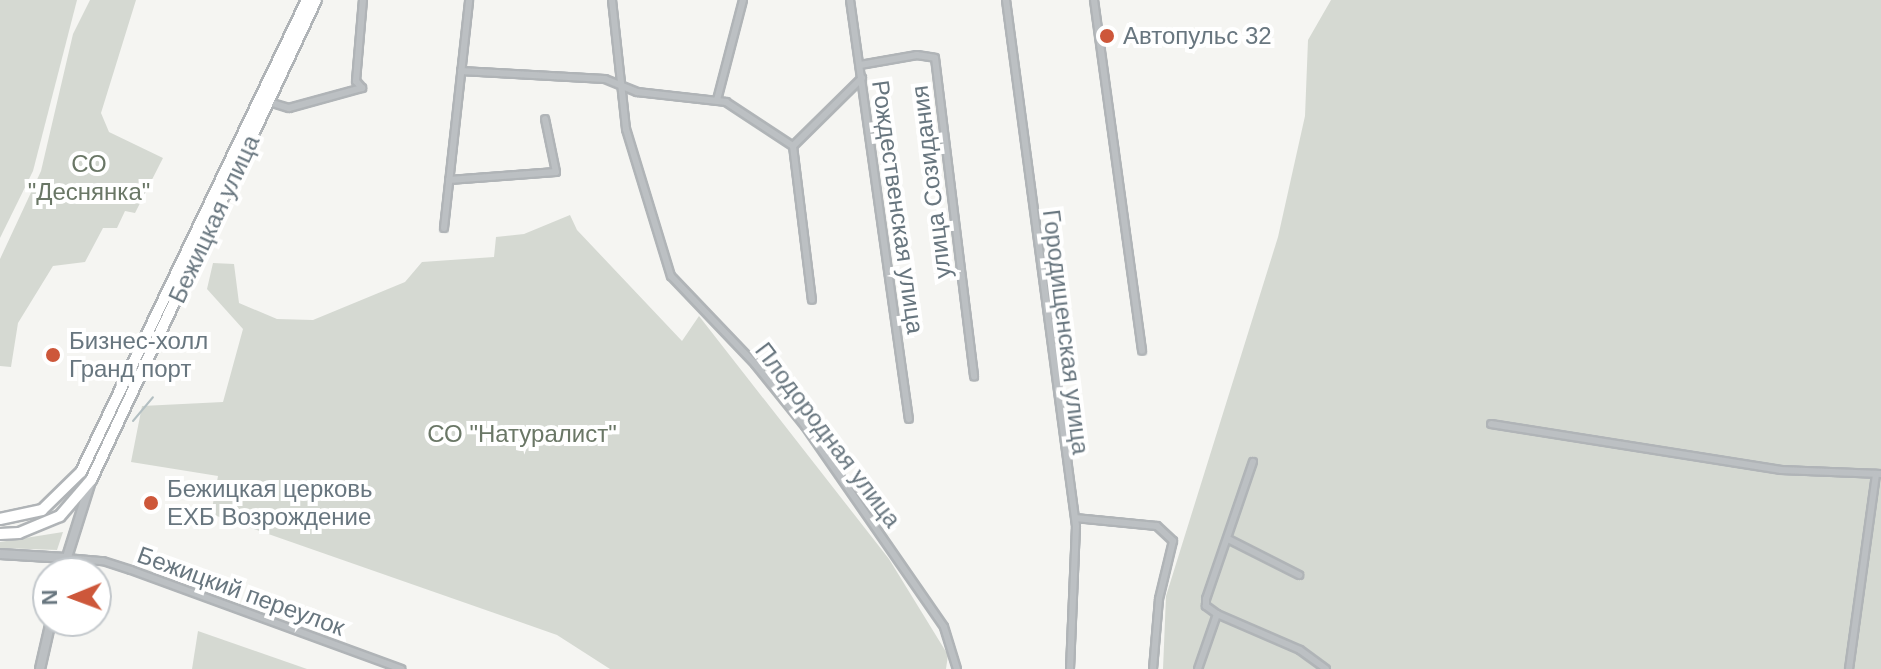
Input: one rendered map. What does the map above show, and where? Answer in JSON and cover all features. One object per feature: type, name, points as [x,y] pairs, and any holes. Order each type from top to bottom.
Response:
[{"type":"main road","name":"Бежицкая улица","points":[[0,519],[19,517],[53,503],[81,472],[307,0]]},
{"type":"main road","name":"Бежицкая улица","points":[[91,480],[316,0]]},
{"type":"main road","points":[[0,534],[19,533],[60,516],[91,480]]},
{"type":"street","points":[[269,102],[289,108],[362,88],[356,81],[363,0]]},
{"type":"street","points":[[444,228],[469,0]]},
{"type":"street","name":"Плодородная улица","points":[[612,0],[618,84],[632,158],[671,276],[755,364],[805,426],[944,627],[957,669]]},
{"type":"street","points":[[717,100],[743,0]]},
{"type":"street","name":"Рождественская улица","points":[[850,0],[909,419]]},
{"type":"street","name":"Городищенская улица","points":[[1006,0],[1075,518],[1078,567],[1070,669]]},
{"type":"street","points":[[1094,0],[1142,351]]},
{"type":"street","name":"улица Созидания","points":[[860,65],[917,55],[935,58],[974,377]]},
{"type":"street","points":[[461,71],[594,78],[637,92],[717,100],[793,146]]},
{"type":"street","points":[[793,146],[862,78]]},
{"type":"street","points":[[449,180],[556,172],[545,119]]},
{"type":"street","points":[[793,146],[812,300]]},
{"type":"street","points":[[1491,424],[1781,470],[1879,474],[1849,669]]},
{"type":"street","points":[[1253,462],[1206,606],[1217,614],[1300,650],[1326,669]]},
{"type":"street","name":"Бежицкая улица","points":[[66,557],[91,480]]},
{"type":"street","points":[[1075,518],[1157,526],[1173,541],[1159,599],[1153,669]]},
{"type":"street","points":[[1228,539],[1299,575]]},
{"type":"street","points":[[0,554],[50,557]]},
{"type":"street","name":"Бежицкий переулок","points":[[112,566],[131,570],[401,669]]},
{"type":"street","points":[[1198,669],[1217,614]]},
{"type":"street","points":[[40,669],[47,637]]},
{"type":"green space","points":[[0,0],[77,0],[33,171],[0,238]]},
{"type":"green space","name":"СО \"Деснянка\"","points":[[90,0],[136,0],[101,113],[109,132],[163,158],[135,213],[125,211],[117,228],[103,228],[85,262],[53,266],[18,323],[11,367],[0,366],[0,259],[41,171],[73,34]]},
{"type":"green space","points":[[1331,0],[1881,0],[1881,669],[1163,669],[1166,596],[1278,237],[1305,116],[1308,40]]},
{"type":"green space","name":"СО \"Натуралист\"","points":[[570,215],[577,230],[682,341],[699,316],[889,559],[948,655],[946,669],[610,669],[557,635],[211,514],[218,476],[131,462],[142,406],[223,402],[243,329],[207,289],[213,263],[234,264],[239,303],[277,319],[313,320],[405,282],[422,262],[494,257],[496,237],[524,234]]},
{"type":"green space","points":[[63,532],[57,550],[0,548],[0,542]]},
{"type":"green space","points":[[198,631],[307,669],[192,669]]},
{"type":"waterway","points":[[133,421],[153,397]]},
{"type":"place","name":"Автопульс 32","points":[[1107,36]]},
{"type":"place","name":"Бизнес-холл Гранд порт","points":[[53,355]]},
{"type":"place","name":"Бежицкая церковь ЕХБ Возрождение","points":[[151,503]]}]
